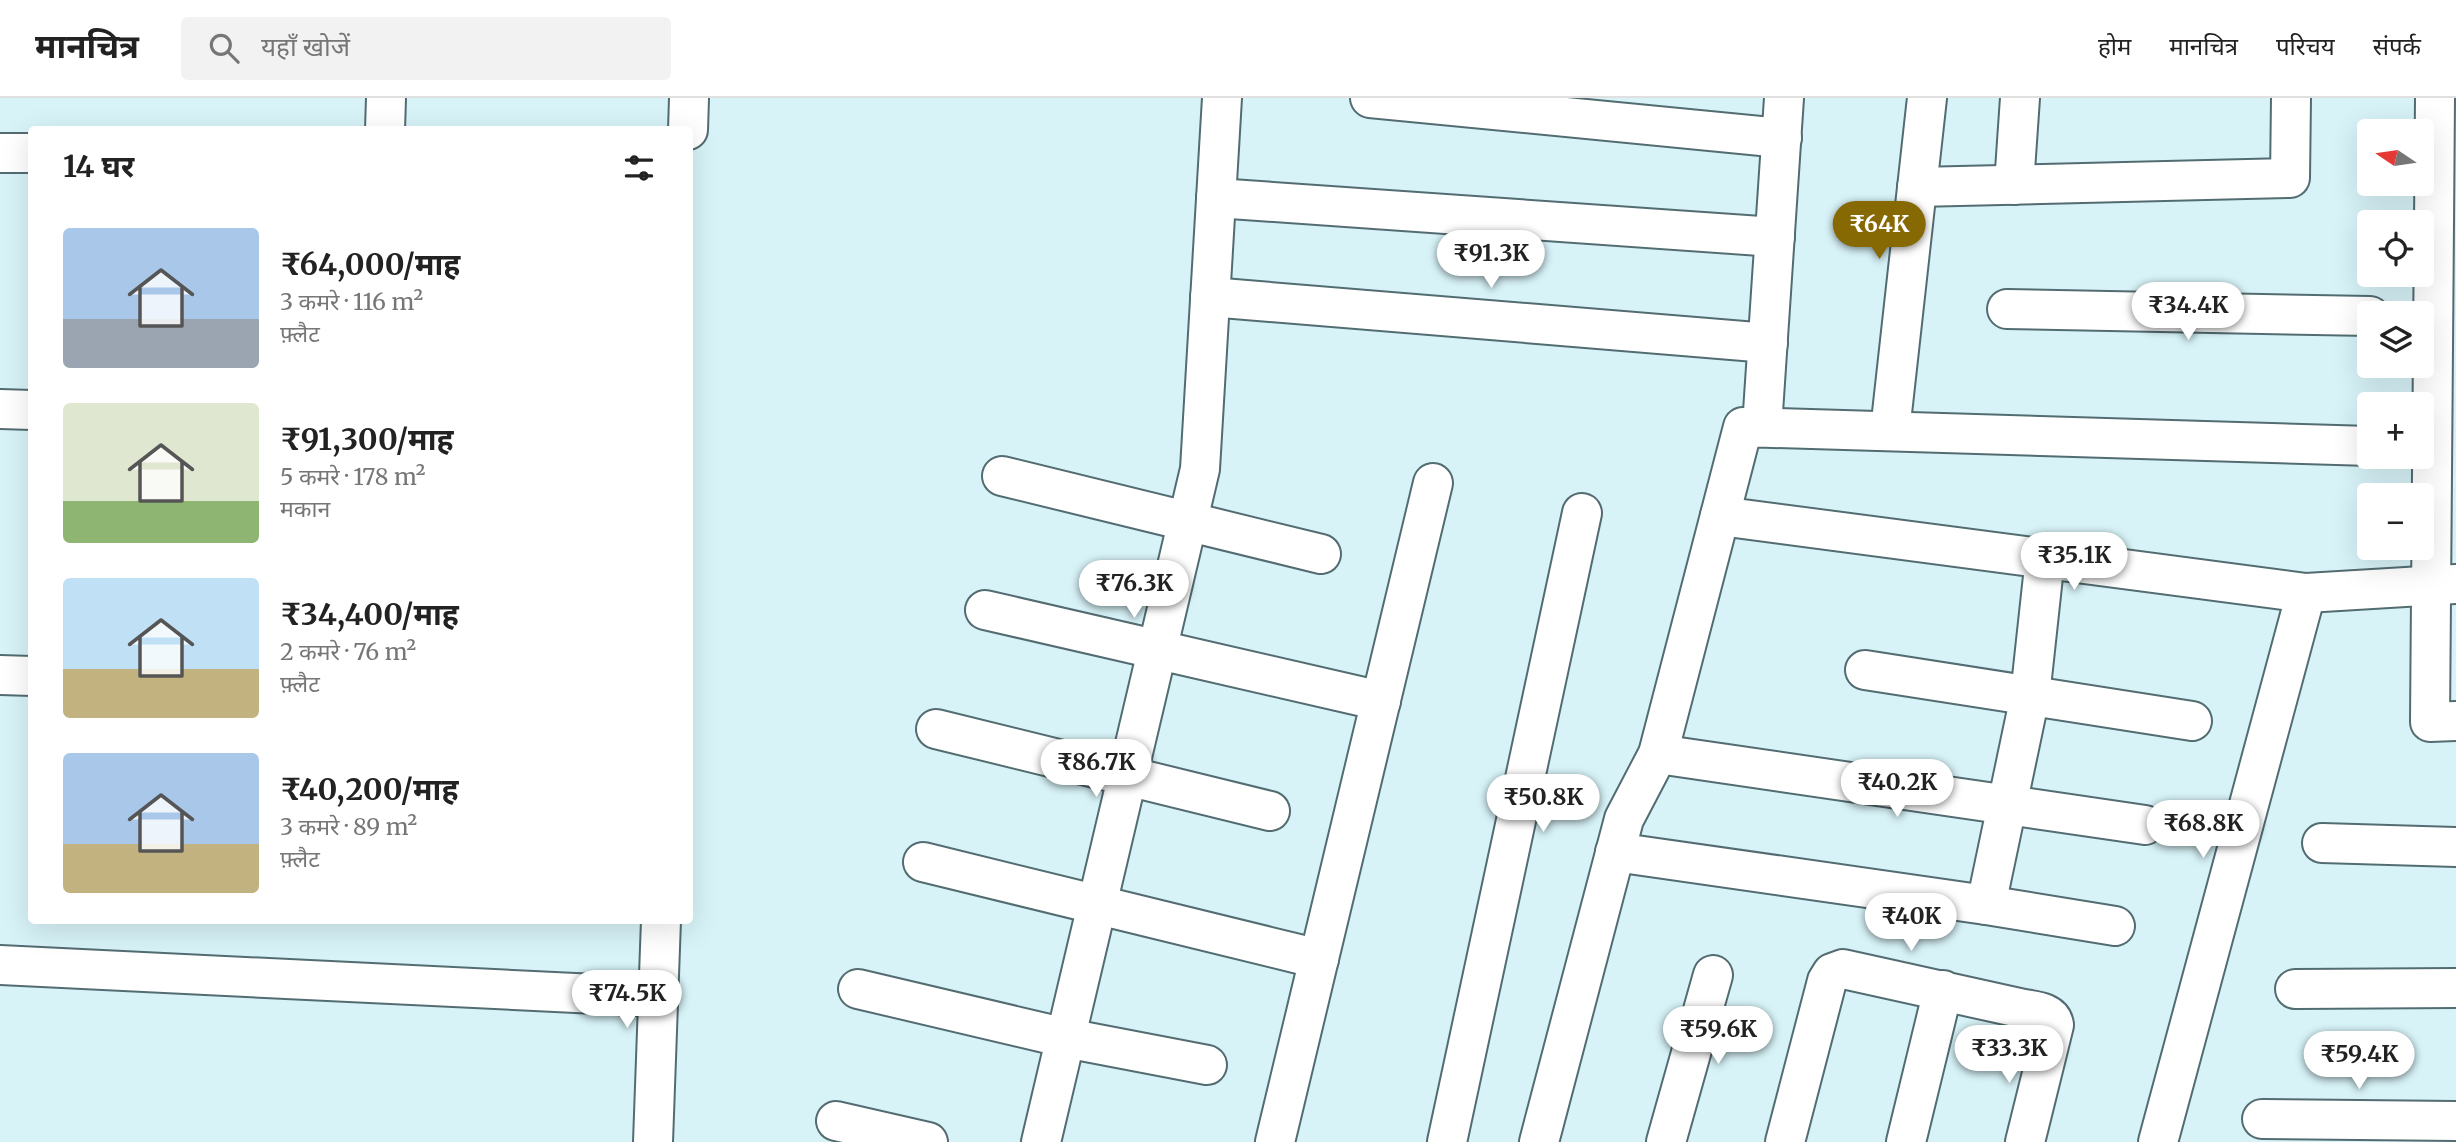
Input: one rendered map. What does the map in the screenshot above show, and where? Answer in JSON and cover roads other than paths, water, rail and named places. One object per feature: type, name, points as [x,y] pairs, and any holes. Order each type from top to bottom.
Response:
[{"type":"street","points":[[385,126],[386,98]]},
{"type":"street","points":[[688,126],[689,98]]},
{"type":"street","points":[[1041,1142],[1200,469],[1222,98]]},
{"type":"street","points":[[1370,98],[1782,138]]},
{"type":"street","points":[[1762,427],[1784,98]]},
{"type":"street","points":[[1891,431],[1927,98]]},
{"type":"street","points":[[2014,185],[2020,98]]},
{"type":"street","points":[[1917,187],[2290,178],[2291,98]]},
{"type":"street","points":[[2435,98],[2445,179],[2437,317],[2437,448],[2444,584],[2430,722],[2456,721]]},
{"type":"street","points":[[0,153],[28,153]]},
{"type":"street","points":[[1216,198],[1775,237]]},
{"type":"street","points":[[1210,297],[1768,343]]},
{"type":"street","points":[[2007,310],[2357,316]]},
{"type":"street","points":[[0,409],[28,410]]},
{"type":"street","points":[[1539,1142],[1624,819],[1658,754],[1743,427],[2357,446]]},
{"type":"street","points":[[1002,476],[1321,554]]},
{"type":"street","points":[[1275,1142],[1433,484]]},
{"type":"street","points":[[1447,1142],[1582,513]]},
{"type":"street","points":[[1720,516],[2306,593],[2444,584]]},
{"type":"street","points":[[1986,905],[2030,696],[2045,558]]},
{"type":"street","points":[[2158,1142],[2306,593]]},
{"type":"street","points":[[985,610],[1381,701]]},
{"type":"street","points":[[1865,670],[2192,721]]},
{"type":"street","points":[[0,674],[28,676]]},
{"type":"street","points":[[936,729],[1270,811]]},
{"type":"street","points":[[1658,754],[2145,825]]},
{"type":"street","points":[[2322,843],[2456,847]]},
{"type":"street","points":[[1615,852],[2115,926]]},
{"type":"street","points":[[923,862],[1319,960]]},
{"type":"street","points":[[653,1142],[661,924]]},
{"type":"street","points":[[0,965],[658,998]]},
{"type":"street","points":[[1785,1142],[1827,981],[1832,972],[1843,969],[2048,1014],[2054,1021],[2025,1142]]},
{"type":"street","points":[[1666,1142],[1713,975]]},
{"type":"street","points":[[2295,989],[2456,988]]},
{"type":"street","points":[[858,989],[1066,1038],[1207,1065]]},
{"type":"street","points":[[1906,1142],[1943,990]]},
{"type":"street","points":[[2262,1119],[2456,1121]]},
{"type":"street","points":[[836,1121],[928,1142]]}]
